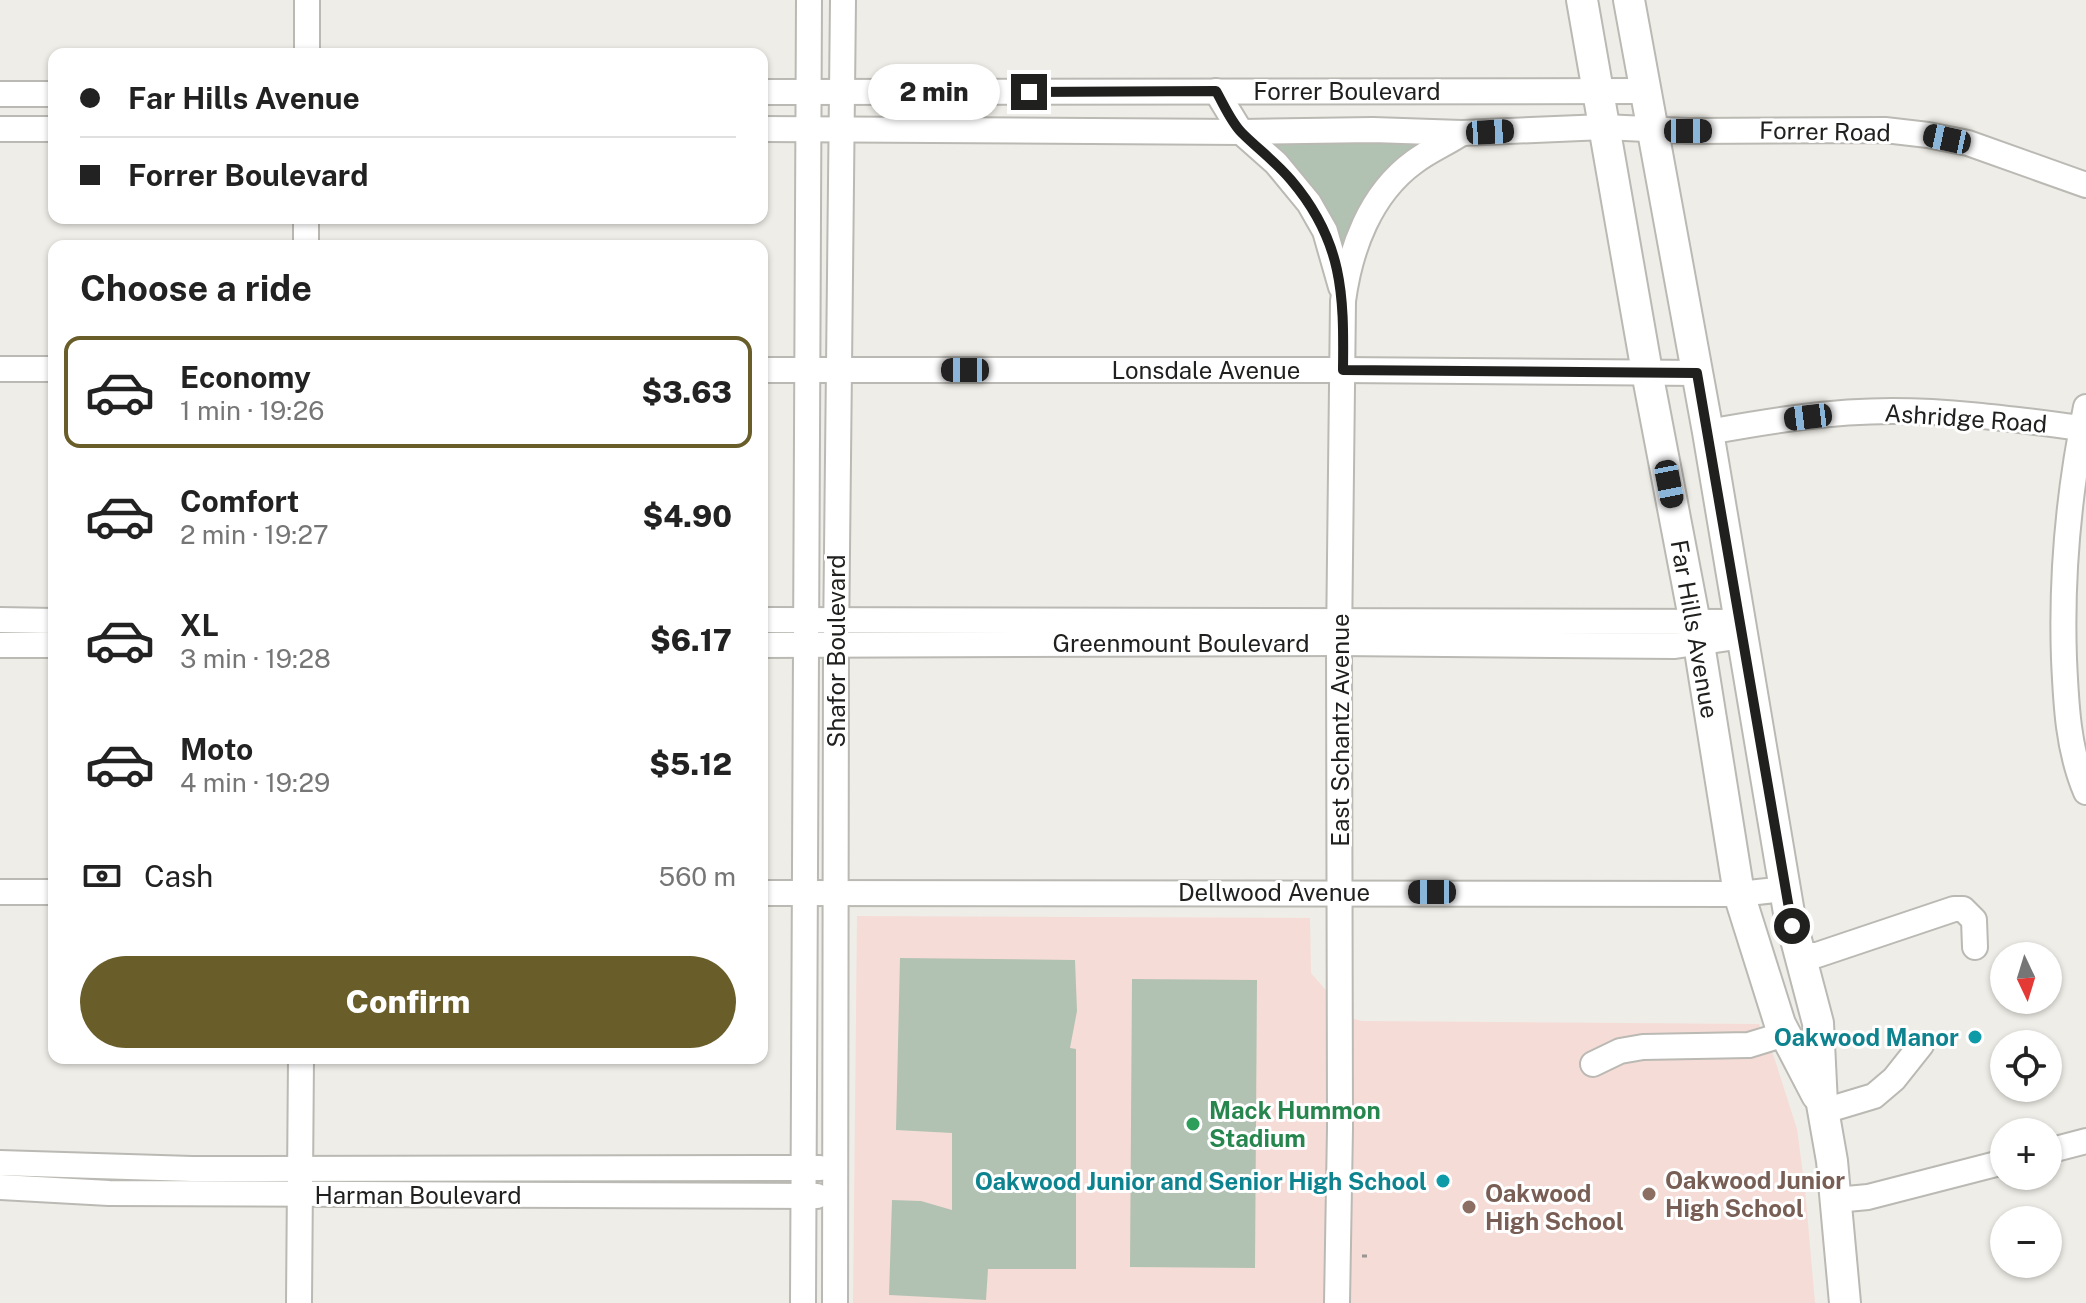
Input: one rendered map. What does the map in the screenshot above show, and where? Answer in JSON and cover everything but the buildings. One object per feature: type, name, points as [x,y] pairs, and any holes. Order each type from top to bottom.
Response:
[{"type":"main road","name":"Far Hills Avenue","points":[[1582,0],[1647,372],[1697,634],[1739,894],[1785,1034],[1823,1108]]},
{"type":"main road","name":"Far Hills Avenue","points":[[1629,0],[1708,432],[1785,889],[1818,1023],[1823,1108],[1836,1200],[1845,1303]]},
{"type":"street","points":[[307,0],[307,48]]},
{"type":"street","name":"Shafor Boulevard","points":[[803,1303],[809,0]]},
{"type":"street","name":"Shafor Boulevard","points":[[835,1303],[836,632],[843,0]]},
{"type":"street","name":"East Schantz Avenue","points":[[1216,91],[1241,132],[1276,163],[1309,203],[1325,231],[1337,266],[1343,301]]},
{"type":"street","points":[[1411,91],[1425,110],[1436,141]]},
{"type":"street","name":"Forrer Boulevard","points":[[768,92],[1645,91]]},
{"type":"street","points":[[0,94],[48,94]]},
{"type":"street","name":"Forrer Boulevard","points":[[1462,133],[1604,127],[1651,129]]},
{"type":"street","points":[[0,129],[48,129]]},
{"type":"street","name":"Forrer Boulevard","points":[[768,129],[1373,130],[1436,141]]},
{"type":"street","name":"Forrer Road","points":[[1651,129],[1885,130],[1928,135],[1980,147],[2086,185]]},
{"type":"street","name":"East Schantz Avenue","points":[[1337,1303],[1343,301],[1357,241],[1371,212],[1402,171],[1436,141],[1462,133]]},
{"type":"street","points":[[0,369],[48,369]]},
{"type":"street","name":"Lonsdale Avenue","points":[[768,370],[1697,373]]},
{"type":"street","name":"Ashridge Road","points":[[1708,432],[1821,415],[1892,411],[2000,417],[2084,417]]},
{"type":"street","points":[[2084,417],[2069,511],[2063,617],[2070,740],[2086,792]]},
{"type":"street","name":"Greenmount Boulevard","points":[[768,620],[806,619],[836,632],[1697,634],[1741,629]]},
{"type":"street","points":[[0,620],[48,621]]},
{"type":"street","name":"Greenmount Boulevard","points":[[768,645],[806,645],[836,632]]},
{"type":"street","points":[[0,645],[48,645]]},
{"type":"street","name":"Dellwood Avenue","points":[[768,893],[1739,894],[1785,889]]},
{"type":"street","points":[[0,892],[48,892]]},
{"type":"street","points":[[1800,955],[1817,955],[1954,909],[1963,909],[1974,920],[1975,947]]},
{"type":"street","points":[[1593,1064],[1620,1051],[1643,1047],[1749,1045],[1785,1034]]},
{"type":"street","points":[[1823,1108],[1874,1096],[1894,1079],[1921,1045]]},
{"type":"street","points":[[299,1303],[301,1064]]},
{"type":"street","points":[[2062,1147],[2086,1141]]},
{"type":"street","name":"Harman Boulevard","points":[[0,1163],[109,1193],[835,1196]]},
{"type":"street","points":[[1836,1200],[1868,1197],[1990,1166]]},
{"type":"street","points":[[548,1196],[549,1168]]},
{"type":"street","name":"Harman Boulevard","points":[[0,1187],[45,1177],[300,1169],[835,1168]]},
{"type":"shaded area","points":[[857,916],[1310,918],[1311,973],[1350,1018],[1362,1021],[1759,1024],[1774,1057],[1797,1129],[1815,1303],[853,1303]]},
{"type":"green space","points":[[1241,132],[1435,132],[1348,271],[1325,231]]},
{"type":"green space","points":[[900,958],[1075,960],[1077,1011],[1070,1048],[1076,1049],[1076,1269],[988,1269],[986,1300],[889,1295],[892,1200],[921,1201],[952,1210],[952,1133],[896,1130]]},
{"type":"green space","name":"Mack Hummon Stadium","points":[[1132,979],[1257,980],[1255,1268],[1130,1267]]},
{"type":"place","name":"Oakwood Manor","points":[[1975,1037]]},
{"type":"place","name":"Mack Hummon Stadium","points":[[1193,1124]]},
{"type":"place","name":"Oakwood Junior and Senior High School","points":[[1443,1181]]},
{"type":"place","name":"Oakwood Junior High School","points":[[1649,1194]]},
{"type":"place","name":"Oakwood High School","points":[[1469,1207]]},
{"type":"route","points":[[1029,92],[1216,91],[1241,132],[1292,181],[1325,231],[1342,291],[1343,370],[1697,373],[1792,926]]}]
